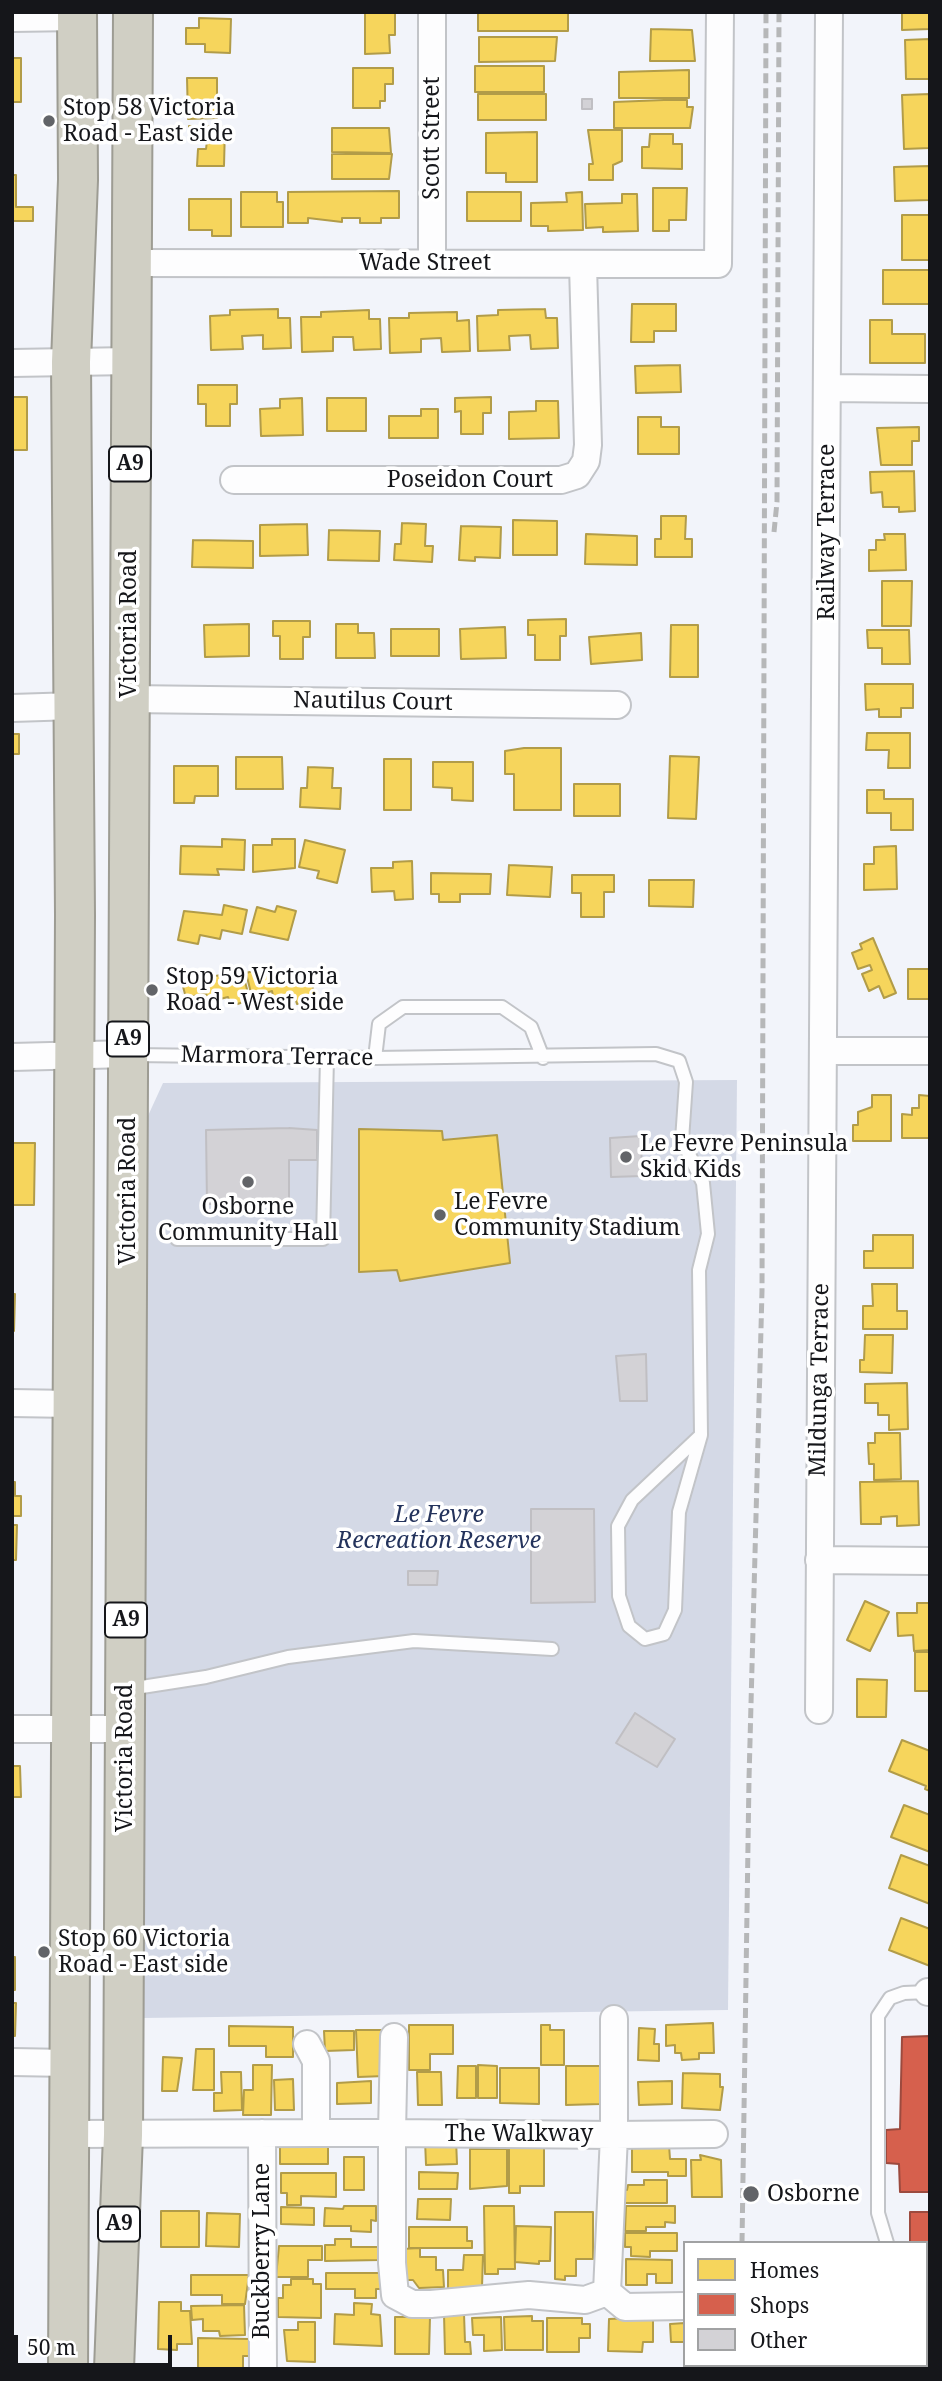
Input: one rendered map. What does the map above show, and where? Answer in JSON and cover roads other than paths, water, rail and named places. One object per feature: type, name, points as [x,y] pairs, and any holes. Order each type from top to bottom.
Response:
[{"type":"highway","name":"Victoria Road","points":[[114,2369],[123,2135],[133,12]]},
{"type":"highway","name":"A9","points":[[68,2369],[75,915],[71,362],[78,180],[77,15]]},
{"type":"highway","points":[[75,915],[127,916]]},
{"type":"street","name":"Scott Street","points":[[432,12],[432,263]]},
{"type":"street","name":"Wade Street","points":[[132,263],[718,264],[720,12]]},
{"type":"street","name":"Railway Terrace","points":[[824,1051],[829,12]]},
{"type":"street","points":[[12,18],[77,15]]},
{"type":"street","name":"Poseidon Court","points":[[234,480],[561,480],[577,475],[586,461],[588,445],[583,265]]},
{"type":"street","points":[[12,363],[131,361]]},
{"type":"street","points":[[828,388],[930,389]]},
{"type":"street","name":"Nautilus Court","points":[[128,699],[617,705]]},
{"type":"street","points":[[12,708],[75,706]]},
{"type":"street","points":[[824,1051],[930,1051]]},
{"type":"street","name":"Mildunga Terrace","points":[[819,1710],[818,1560],[824,1051]]},
{"type":"street","name":"Marmora Terrace","points":[[12,1057],[128,1054]]},
{"type":"street","points":[[12,1403],[72,1404]]},
{"type":"street","points":[[818,1560],[930,1560]]},
{"type":"street","points":[[12,1729],[125,1729]]},
{"type":"street","points":[[614,2019],[614,2135],[714,2134]]},
{"type":"street","points":[[394,2037],[392,2133],[395,2295],[402,2301],[431,2304],[529,2295],[586,2300],[607,2292],[625,2307],[683,2306]]},
{"type":"street","points":[[307,2044],[316,2062],[316,2133]]},
{"type":"street","points":[[12,2063],[69,2063]]},
{"type":"street","name":"Buckberry Lane","points":[[262,2133],[263,2369]]},
{"type":"street","name":"The Walkway","points":[[69,2134],[614,2135],[607,2292]]},
{"type":"lane","points":[[375,1058],[379,1024],[403,1007],[502,1007],[531,1027],[543,1058]]},
{"type":"lane","name":"Marmora Terrace","points":[[128,1054],[375,1058],[543,1058],[656,1054],[679,1061],[686,1082],[682,1140],[703,1184],[708,1234],[699,1270],[701,1436]]},
{"type":"lane","points":[[177,1239],[323,1239],[327,1057]]},
{"type":"lane","points":[[701,1436],[679,1512],[675,1610],[664,1634],[645,1639],[629,1626],[619,1596],[618,1525],[632,1500],[701,1436]]},
{"type":"lane","points":[[125,1690],[206,1677],[288,1657],[414,1641],[552,1649]]},
{"type":"lane","points":[[886,2241],[878,2213],[878,2016],[890,1998],[904,1993],[929,1992]]},
{"type":"railway","points":[[742,2241],[749,1779],[762,1291],[766,12]]},
{"type":"railway","points":[[774,532],[777,502],[779,12]]},
{"type":"place","name":"Stop 58 Victoria Road - East side","points":[[49,121]]},
{"type":"place","name":"Stop 59 Victoria Road - West side","points":[[152,990]]},
{"type":"place","name":"Le Fevre Peninsula Skid Kids","points":[[626,1157]]},
{"type":"place","name":"Osborne Community Hall","points":[[248,1182]]},
{"type":"place","name":"Le Fevre Community Stadium","points":[[440,1215]]},
{"type":"place","name":"Stop 60 Victoria Road - East side","points":[[44,1952]]},
{"type":"place","name":"Osborne","points":[[751,2194]]},
{"type":"park label","name":"Le Fevre Recreation Reserve","points":[[439,1528]]}]
